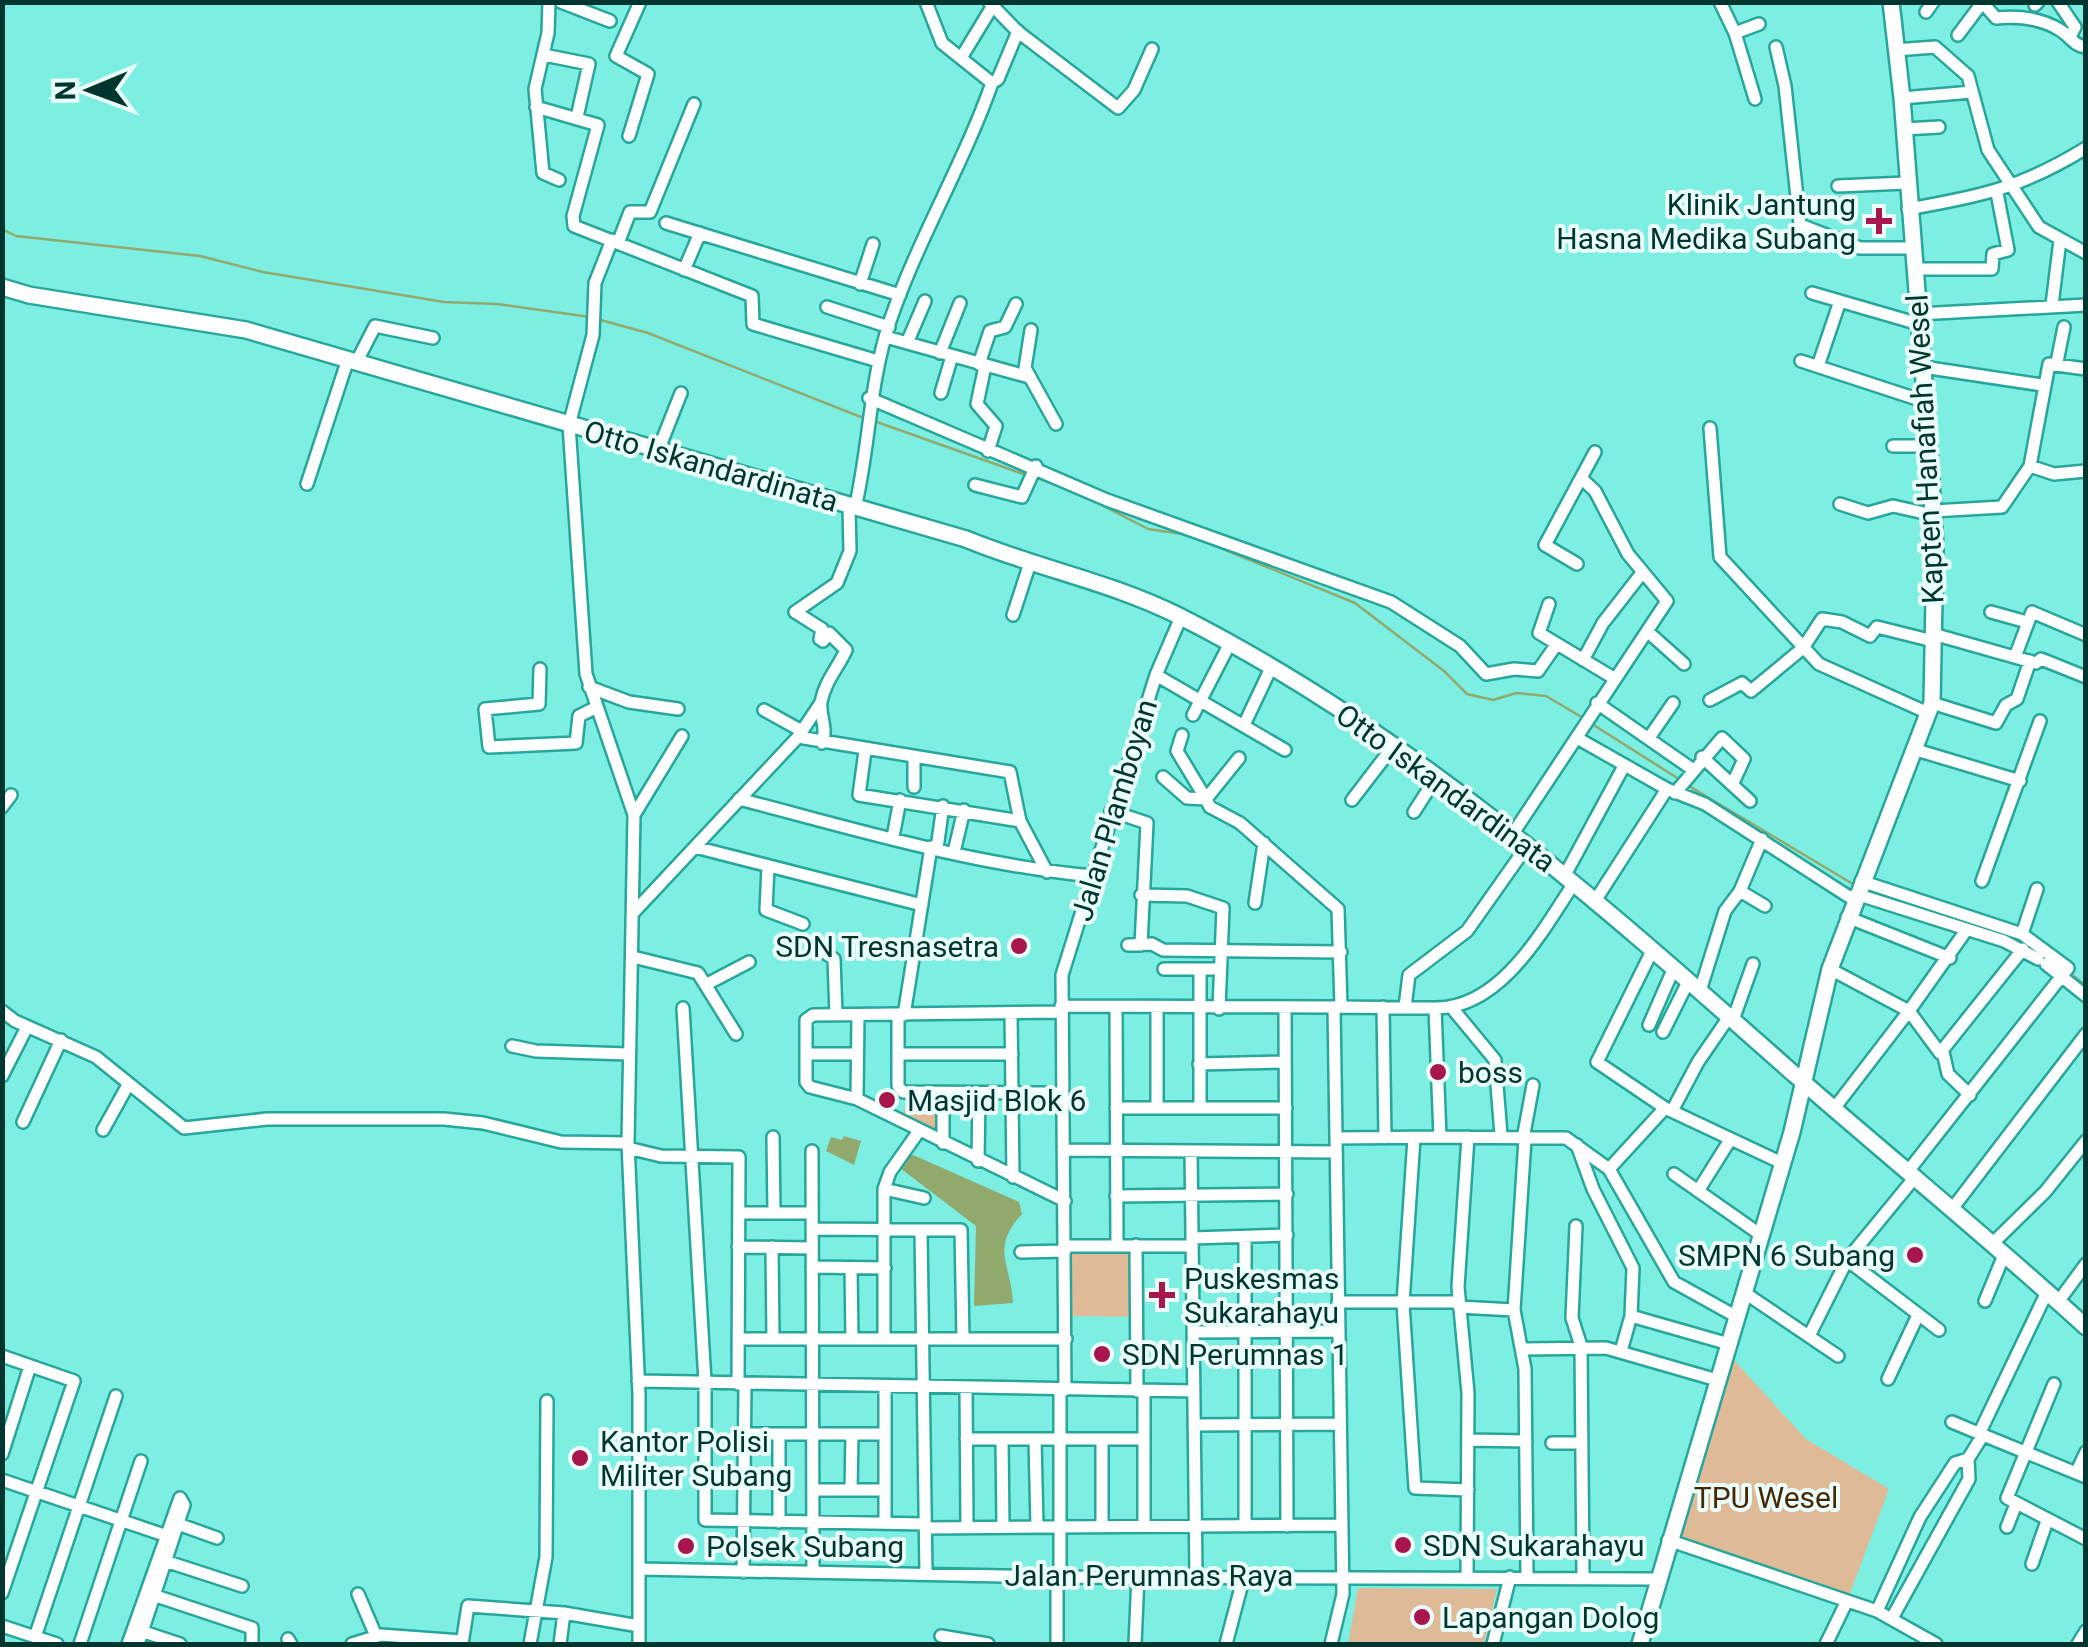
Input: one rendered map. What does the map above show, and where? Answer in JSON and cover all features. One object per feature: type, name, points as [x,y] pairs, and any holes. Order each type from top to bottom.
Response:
[{"type":"main road","name":"Kapten Hanafiah Wesel","points":[[1640,1644],[1782,1163],[1830,970],[1847,917],[1930,708],[1933,513],[1905,129],[1890,2]]},
{"type":"main road","name":"Otto Iskandardinata","points":[[2,287],[29,296],[210,322],[353,360],[966,539],[1118,589],[1181,617],[1394,744],[1512,834],[1836,1106],[2086,1327]]},
{"type":"street","points":[[549,2],[536,107],[543,173],[559,180]]},
{"type":"street","points":[[561,2],[610,21]]},
{"type":"street","points":[[629,136],[648,74],[616,56],[640,2]]},
{"type":"street","points":[[926,2],[942,43],[992,83]]},
{"type":"street","points":[[1720,2],[1735,33],[1755,99]]},
{"type":"street","points":[[2058,2],[2075,27],[2070,37]]},
{"type":"street","points":[[1958,34],[1982,3],[1996,18],[2050,24],[2078,47],[2086,47]]},
{"type":"street","points":[[960,58],[990,5],[1018,32],[1119,108],[1134,90],[1152,49]]},
{"type":"street","points":[[1735,33],[1759,24]]},
{"type":"street","points":[[633,913],[800,734],[827,690],[829,676],[846,654],[845,646],[829,633],[824,641],[820,639],[822,629],[795,612],[837,583],[850,551],[852,507],[866,462],[869,401],[887,332],[992,83],[998,79],[1018,32]]},
{"type":"street","points":[[1776,47],[1786,86],[1800,225],[1860,248],[1912,248]]},
{"type":"street","points":[[1895,50],[1938,48],[1968,76],[1988,150],[2012,187],[2042,231],[2086,253]]},
{"type":"street","points":[[544,55],[589,64],[577,117]]},
{"type":"street","points":[[1902,98],[1972,92]]},
{"type":"street","points":[[639,1644],[638,1381],[628,1146],[634,815],[589,687],[569,425],[595,314],[594,283],[630,212],[650,212],[694,104]]},
{"type":"street","points":[[536,107],[598,126],[572,222],[754,298],[753,324],[878,361]]},
{"type":"street","points":[[1905,129],[1939,127]]},
{"type":"street","points":[[1908,209],[1997,193],[2086,148]]},
{"type":"street","points":[[1838,186],[1906,183]]},
{"type":"street","points":[[1914,270],[1992,269],[1993,254],[2008,250],[1997,193]]},
{"type":"street","points":[[666,223],[900,296]]},
{"type":"street","points":[[684,270],[700,233]]},
{"type":"street","points":[[2057,362],[2061,325],[2055,305],[2060,240]]},
{"type":"street","points":[[860,284],[873,244]]},
{"type":"street","points":[[1812,293],[1919,319],[2086,305]]},
{"type":"street","points":[[907,343],[924,301]]},
{"type":"street","points":[[1818,366],[1840,301]]},
{"type":"street","points":[[941,394],[946,354],[960,303]]},
{"type":"street","points":[[988,451],[996,426],[977,403],[982,365],[990,331],[1005,328],[1016,304]]},
{"type":"street","points":[[827,307],[907,343],[1028,377]]},
{"type":"street","points":[[307,484],[353,360],[375,326],[433,338]]},
{"type":"street","points":[[1031,330],[1023,357],[1028,377],[1056,424]]},
{"type":"street","points":[[1800,361],[1926,402]]},
{"type":"street","points":[[1840,504],[1868,513],[1894,506],[1933,513],[2002,507],[2030,466],[2042,385],[2049,364],[2086,368]]},
{"type":"street","points":[[1923,367],[2042,385]]},
{"type":"street","points":[[658,451],[681,393]]},
{"type":"street","points":[[869,401],[1154,518],[1226,540],[1390,602],[1454,642],[1495,674],[1514,668],[1538,671],[1556,645]]},
{"type":"street","points":[[1710,428],[1718,554],[1818,664],[1930,708],[1996,723],[2006,705],[2017,698],[2030,661]]},
{"type":"street","points":[[1893,446],[1929,446]]},
{"type":"street","points":[[1577,564],[1545,545],[1594,452]]},
{"type":"street","points":[[2030,466],[2054,474],[2086,471]]},
{"type":"street","points":[[976,485],[1022,497],[1035,470]]},
{"type":"street","points":[[1512,834],[1579,735],[1612,677],[1666,601],[1642,573],[1594,491],[1580,478]]},
{"type":"street","points":[[1013,615],[1030,563]]},
{"type":"street","points":[[1583,660],[1603,623],[1642,573]]},
{"type":"street","points":[[1549,604],[1538,630],[1556,645],[1612,677]]},
{"type":"street","points":[[1991,612],[2028,622]]},
{"type":"street","points":[[2015,657],[2033,612],[2086,635]]},
{"type":"street","name":"Jalan Plamboyan","points":[[1057,1644],[1060,1440],[1066,1339],[1061,1009],[1064,963],[1156,675],[1181,617]]},
{"type":"street","points":[[1710,700],[1742,683],[1751,691],[1803,648],[1822,619],[1842,622],[1870,636],[1877,627],[2030,661],[2041,658],[2086,678]]},
{"type":"street","points":[[1647,631],[1684,664]]},
{"type":"street","points":[[1193,715],[1229,644]]},
{"type":"street","points":[[540,668],[539,704],[485,709],[489,748],[576,743],[579,716],[596,708]]},
{"type":"street","points":[[1244,725],[1270,670]]},
{"type":"street","points":[[1156,675],[1285,750]]},
{"type":"street","points":[[589,687],[629,702],[678,709]]},
{"type":"street","points":[[1649,738],[1673,702]]},
{"type":"street","points":[[820,704],[826,724],[822,743]]},
{"type":"street","points":[[1595,707],[1649,738],[1681,782],[1704,804],[1762,839],[1858,890],[1965,932],[2026,944],[2042,962],[2064,972]]},
{"type":"street","points":[[764,710],[800,734],[822,743],[1010,772],[1020,821],[1046,872]]},
{"type":"street","points":[[1982,881],[2040,721]]},
{"type":"street","points":[[1579,735],[1624,766],[1681,782]]},
{"type":"street","points":[[634,815],[682,736]]},
{"type":"street","points":[[1182,736],[1176,749],[1210,808],[1264,843],[1338,909],[1341,952],[1336,1152],[1343,1576],[1330,1644]]},
{"type":"street","points":[[1594,902],[1681,782],[1721,739],[1726,739],[1744,761],[1733,783]]},
{"type":"street","points":[[1352,800],[1394,744]]},
{"type":"street","points":[[1913,749],[2020,781]]},
{"type":"street","points":[[865,752],[858,794],[1020,821]]},
{"type":"street","points":[[1702,757],[1750,800]]},
{"type":"street","points":[[1206,799],[1239,758]]},
{"type":"street","points":[[914,759],[914,787]]},
{"type":"street","points":[[1065,1201],[857,1099],[808,1086],[808,1017],[1011,1014],[1116,1007],[1452,1008],[1480,999],[1494,987],[1569,879],[1624,766]]},
{"type":"street","points":[[1414,812],[1437,776]]},
{"type":"street","points":[[1162,778],[1187,798],[1206,799]]},
{"type":"street","points":[[2,807],[11,795]]},
{"type":"street","points":[[739,799],[934,848],[1046,872],[1092,876]]},
{"type":"street","points":[[893,836],[900,800]]},
{"type":"street","points":[[944,806],[901,1015],[900,1089],[943,1094],[1063,1093]]},
{"type":"street","points":[[954,852],[964,810]]},
{"type":"street","points":[[1112,811],[1147,822],[1135,945],[1163,950],[1341,952]]},
{"type":"street","points":[[1662,1032],[1694,986],[1725,911],[1740,892],[1762,839]]},
{"type":"street","points":[[1255,902],[1264,843]]},
{"type":"street","points":[[1405,1007],[1409,974],[1467,931],[1527,846]]},
{"type":"street","points":[[694,847],[922,905]]},
{"type":"street","points":[[768,867],[766,910],[803,924]]},
{"type":"street","points":[[1970,1095],[1948,1074],[1944,1052],[2026,944],[2037,888]]},
{"type":"street","points":[[1858,890],[2026,944],[2064,972],[2086,996]]},
{"type":"street","points":[[1740,892],[1765,906]]},
{"type":"street","points":[[1141,895],[1187,896],[1220,906],[1219,1009]]},
{"type":"street","points":[[1847,917],[1950,958]]},
{"type":"street","points":[[1836,1106],[1950,958],[1965,932]]},
{"type":"street","points":[[815,946],[834,959],[836,1015]]},
{"type":"street","points":[[1652,951],[1596,1060],[1668,1110],[1782,1163]]},
{"type":"street","points":[[632,957],[690,969],[707,984],[736,1034]]},
{"type":"street","points":[[707,984],[750,962]]},
{"type":"street","points":[[1610,1168],[1668,1110],[1731,1018],[1752,964]]},
{"type":"street","points":[[1164,969],[1214,969]]},
{"type":"street","points":[[1200,969],[1200,1107]]},
{"type":"street","points":[[1648,1025],[1673,970]]},
{"type":"street","points":[[1830,970],[1909,1012],[1938,1052],[1944,1052]]},
{"type":"street","points":[[1808,1336],[1847,1260],[2064,972]]},
{"type":"street","points":[[1116,1007],[1116,1245]]},
{"type":"street","points":[[1383,1007],[1385,1138]]},
{"type":"street","points":[[683,1008],[705,1382],[705,1520],[967,1528],[1342,1525]]},
{"type":"street","points":[[1157,1008],[1157,1108]]},
{"type":"street","points":[[1436,1008],[1440,1138]]},
{"type":"street","points":[[1452,1008],[1495,1060],[1502,1134]]},
{"type":"street","points":[[1285,1009],[1287,1526]]},
{"type":"street","points":[[2,1011],[27,1027],[96,1058],[184,1128],[266,1120],[444,1119],[484,1122],[561,1142],[739,1157],[738,1339],[745,1434],[743,1572]]},
{"type":"street","points":[[1011,1014],[1013,1177]]},
{"type":"street","points":[[857,1099],[858,1015]]},
{"type":"street","points":[[2,1076],[27,1027]]},
{"type":"street","points":[[1952,1209],[2086,1034]]},
{"type":"street","points":[[23,1122],[60,1040]]},
{"type":"street","points":[[512,1046],[536,1052],[628,1054]]},
{"type":"street","points":[[806,1054],[857,1054]]},
{"type":"street","points":[[898,1054],[1012,1054]]},
{"type":"street","points":[[1199,1064],[1285,1062]]},
{"type":"street","points":[[103,1130],[128,1085]]},
{"type":"street","points":[[1527,1578],[1522,1349],[1514,1310],[1524,1139],[1533,1086]]},
{"type":"street","points":[[943,1094],[943,1143]]},
{"type":"street","points":[[978,1161],[979,1094]]},
{"type":"street","points":[[1116,1108],[1286,1108]]},
{"type":"street","points":[[884,1339],[884,1189],[919,1131]]},
{"type":"street","points":[[1336,1138],[1502,1134],[1524,1139],[1562,1137],[1610,1168],[1674,1282],[1737,1316]]},
{"type":"street","points":[[773,1137],[774,1213]]},
{"type":"street","points":[[1467,1578],[1469,1440],[1459,1304],[1468,1137]]},
{"type":"street","points":[[1414,1138],[1404,1302],[1416,1489],[1468,1490]]},
{"type":"street","points":[[1698,1191],[1730,1140]]},
{"type":"street","points":[[1986,1301],[1998,1250],[2086,1142]]},
{"type":"street","points":[[1577,1145],[1600,1206],[1632,1265],[1631,1316],[1614,1349]]},
{"type":"street","points":[[1063,1150],[1336,1152]]},
{"type":"street","points":[[1191,1151],[1196,1575]]},
{"type":"street","points":[[812,1152],[814,1572]]},
{"type":"street","points":[[1674,1174],[1761,1235]]},
{"type":"street","points":[[884,1189],[924,1198]]},
{"type":"street","points":[[1116,1196],[1286,1194]]},
{"type":"street","points":[[739,1213],[812,1213]]},
{"type":"street","points":[[1576,1226],[1572,1318],[1581,1346],[1583,1578]]},
{"type":"street","points":[[812,1229],[963,1231],[963,1339]]},
{"type":"street","points":[[921,1231],[926,1574]]},
{"type":"street","points":[[1021,1252],[1287,1235]]},
{"type":"street","points":[[1245,1237],[1246,1526]]},
{"type":"street","points":[[1136,1245],[1144,1525]]},
{"type":"street","points":[[738,1248],[812,1248]]},
{"type":"street","points":[[772,1248],[774,1339]]},
{"type":"street","points":[[1847,1260],[1939,1330]]},
{"type":"street","points":[[1892,1618],[1969,1479],[1968,1459],[2053,1297],[2086,1264]]},
{"type":"street","points":[[812,1267],[885,1268]]},
{"type":"street","points":[[851,1268],[852,1339]]},
{"type":"street","points":[[1745,1293],[1838,1356]]},
{"type":"street","points":[[1338,1302],[1459,1304],[1514,1310]]},
{"type":"street","points":[[1888,1379],[1918,1315]]},
{"type":"street","points":[[1631,1316],[1729,1344]]},
{"type":"street","points":[[1193,1332],[1338,1331]]},
{"type":"street","points":[[738,1339],[1066,1339]]},
{"type":"street","points":[[1522,1349],[1614,1349],[1717,1380]]},
{"type":"street","points":[[2,1356],[74,1381],[2,1593]]},
{"type":"street","points":[[2,1454],[30,1366]]},
{"type":"street","points":[[638,1381],[1194,1391]]},
{"type":"street","points":[[2054,1384],[2007,1492],[2008,1500],[2086,1539]]},
{"type":"street","points":[[885,1388],[885,1524]]},
{"type":"street","points":[[966,1388],[967,1528]]},
{"type":"street","points":[[36,1637],[116,1396]]},
{"type":"street","points":[[530,1644],[546,1556],[547,1401]]},
{"type":"street","points":[[1952,1422],[2081,1475],[2086,1452]]},
{"type":"street","points":[[1194,1426],[1340,1424]]},
{"type":"street","points":[[745,1434],[885,1434]]},
{"type":"street","points":[[778,1434],[779,1522]]},
{"type":"street","points":[[851,1490],[852,1434]]},
{"type":"street","points":[[966,1439],[1143,1439]]},
{"type":"street","points":[[1002,1439],[1003,1527]]},
{"type":"street","points":[[1035,1439],[1037,1527]]},
{"type":"street","points":[[1102,1439],[1102,1525]]},
{"type":"street","points":[[1469,1440],[1526,1440]]},
{"type":"street","points":[[1552,1442],[1582,1442]]},
{"type":"street","points":[[1877,1611],[1920,1517],[1955,1463],[1968,1459]]},
{"type":"street","points":[[80,1644],[142,1462]]},
{"type":"street","points":[[2,1480],[170,1537]]},
{"type":"street","points":[[813,1490],[884,1490]]},
{"type":"street","points":[[128,1644],[138,1635],[180,1498],[184,1505],[170,1537]]},
{"type":"street","points":[[2007,1527],[2016,1504]]},
{"type":"street","points":[[2032,1564],[2047,1521]]},
{"type":"street","points":[[178,1524],[217,1538]]},
{"type":"street","points":[[1668,1540],[1877,1611],[1922,1640],[1936,1644]]},
{"type":"street","points":[[162,1560],[242,1586]]},
{"type":"street","name":"Jalan Perumnas Raya","points":[[640,1568],[1059,1577],[1658,1579]]},
{"type":"street","points":[[1134,1644],[1138,1576]]},
{"type":"street","points":[[1226,1644],[1244,1576]]},
{"type":"street","points":[[1493,1644],[1510,1577]]},
{"type":"street","points":[[358,1594],[376,1636]]},
{"type":"street","points":[[150,1595],[252,1628],[252,1644]]},
{"type":"street","points":[[1826,1644],[1846,1603]]},
{"type":"street","points":[[352,1644],[376,1636],[462,1643],[467,1606],[564,1612],[640,1626]]},
{"type":"street","points":[[560,1644],[564,1612]]},
{"type":"street","points":[[2,1626],[57,1644]]},
{"type":"street","points":[[2078,1644],[2086,1631]]},
{"type":"street","points":[[138,1635],[180,1644]]},
{"type":"street","points":[[941,1636],[988,1644]]},
{"type":"green space","points":[[910,1097],[939,1106],[936,1134],[901,1117]]},
{"type":"green space","points":[[1069,1247],[1133,1248],[1133,1317],[1069,1316]]},
{"type":"green space","name":"TPU Wesel","points":[[1731,1357],[1806,1439],[1889,1489],[1848,1599],[1680,1542]]},
{"type":"green space","name":"Lapangan Dolog","points":[[1358,1588],[1497,1589],[1484,1644],[1348,1644]]},
{"type":"shaded area","points":[[844,1136],[861,1141],[854,1165],[826,1151],[831,1137],[842,1140]]},
{"type":"shaded area","points":[[911,1154],[1019,1202],[1022,1214],[1012,1226],[1005,1247],[1013,1303],[974,1306],[976,1226],[900,1168]]},
{"type":"waterway","points":[[2,229],[16,236],[200,256],[263,272],[444,302],[497,304],[590,317]]},
{"type":"waterway","points":[[597,319],[648,333],[866,419]]},
{"type":"waterway","points":[[874,421],[1026,475]]},
{"type":"waterway","points":[[1034,477],[1055,484]]},
{"type":"waterway","points":[[1090,499],[1148,529],[1189,535]]},
{"type":"waterway","points":[[1196,538],[1355,603],[1444,671],[1467,694],[1493,700],[1516,693],[1546,696],[1585,719]]},
{"type":"waterway","points":[[1592,724],[1682,781]]},
{"type":"waterway","points":[[1689,786],[1853,884]]},
{"type":"waterway","points":[[1865,890],[1929,909]]},
{"type":"waterway","points":[[2071,974],[2086,986]]},
{"type":"place","name":"Klinik Jantung Hasna Medika Subang","points":[[1879,221]]},
{"type":"place","name":"SDN Tresnasetra","points":[[1019,946]]},
{"type":"place","name":"boss","points":[[1438,1072]]},
{"type":"place","name":"Masjid Blok 6","points":[[887,1100]]},
{"type":"place","name":"SMPN 6 Subang","points":[[1915,1255]]},
{"type":"place","name":"Puskesmas Sukarahayu","points":[[1162,1295]]},
{"type":"place","name":"SDN Perumnas 1","points":[[1102,1354]]},
{"type":"place","name":"Kantor Polisi Militer Subang","points":[[580,1458]]},
{"type":"place","name":"SDN Sukarahayu","points":[[1403,1545]]},
{"type":"place","name":"Polsek Subang","points":[[686,1546]]},
{"type":"place","name":"Lapangan Dolog","points":[[1422,1617]]}]
